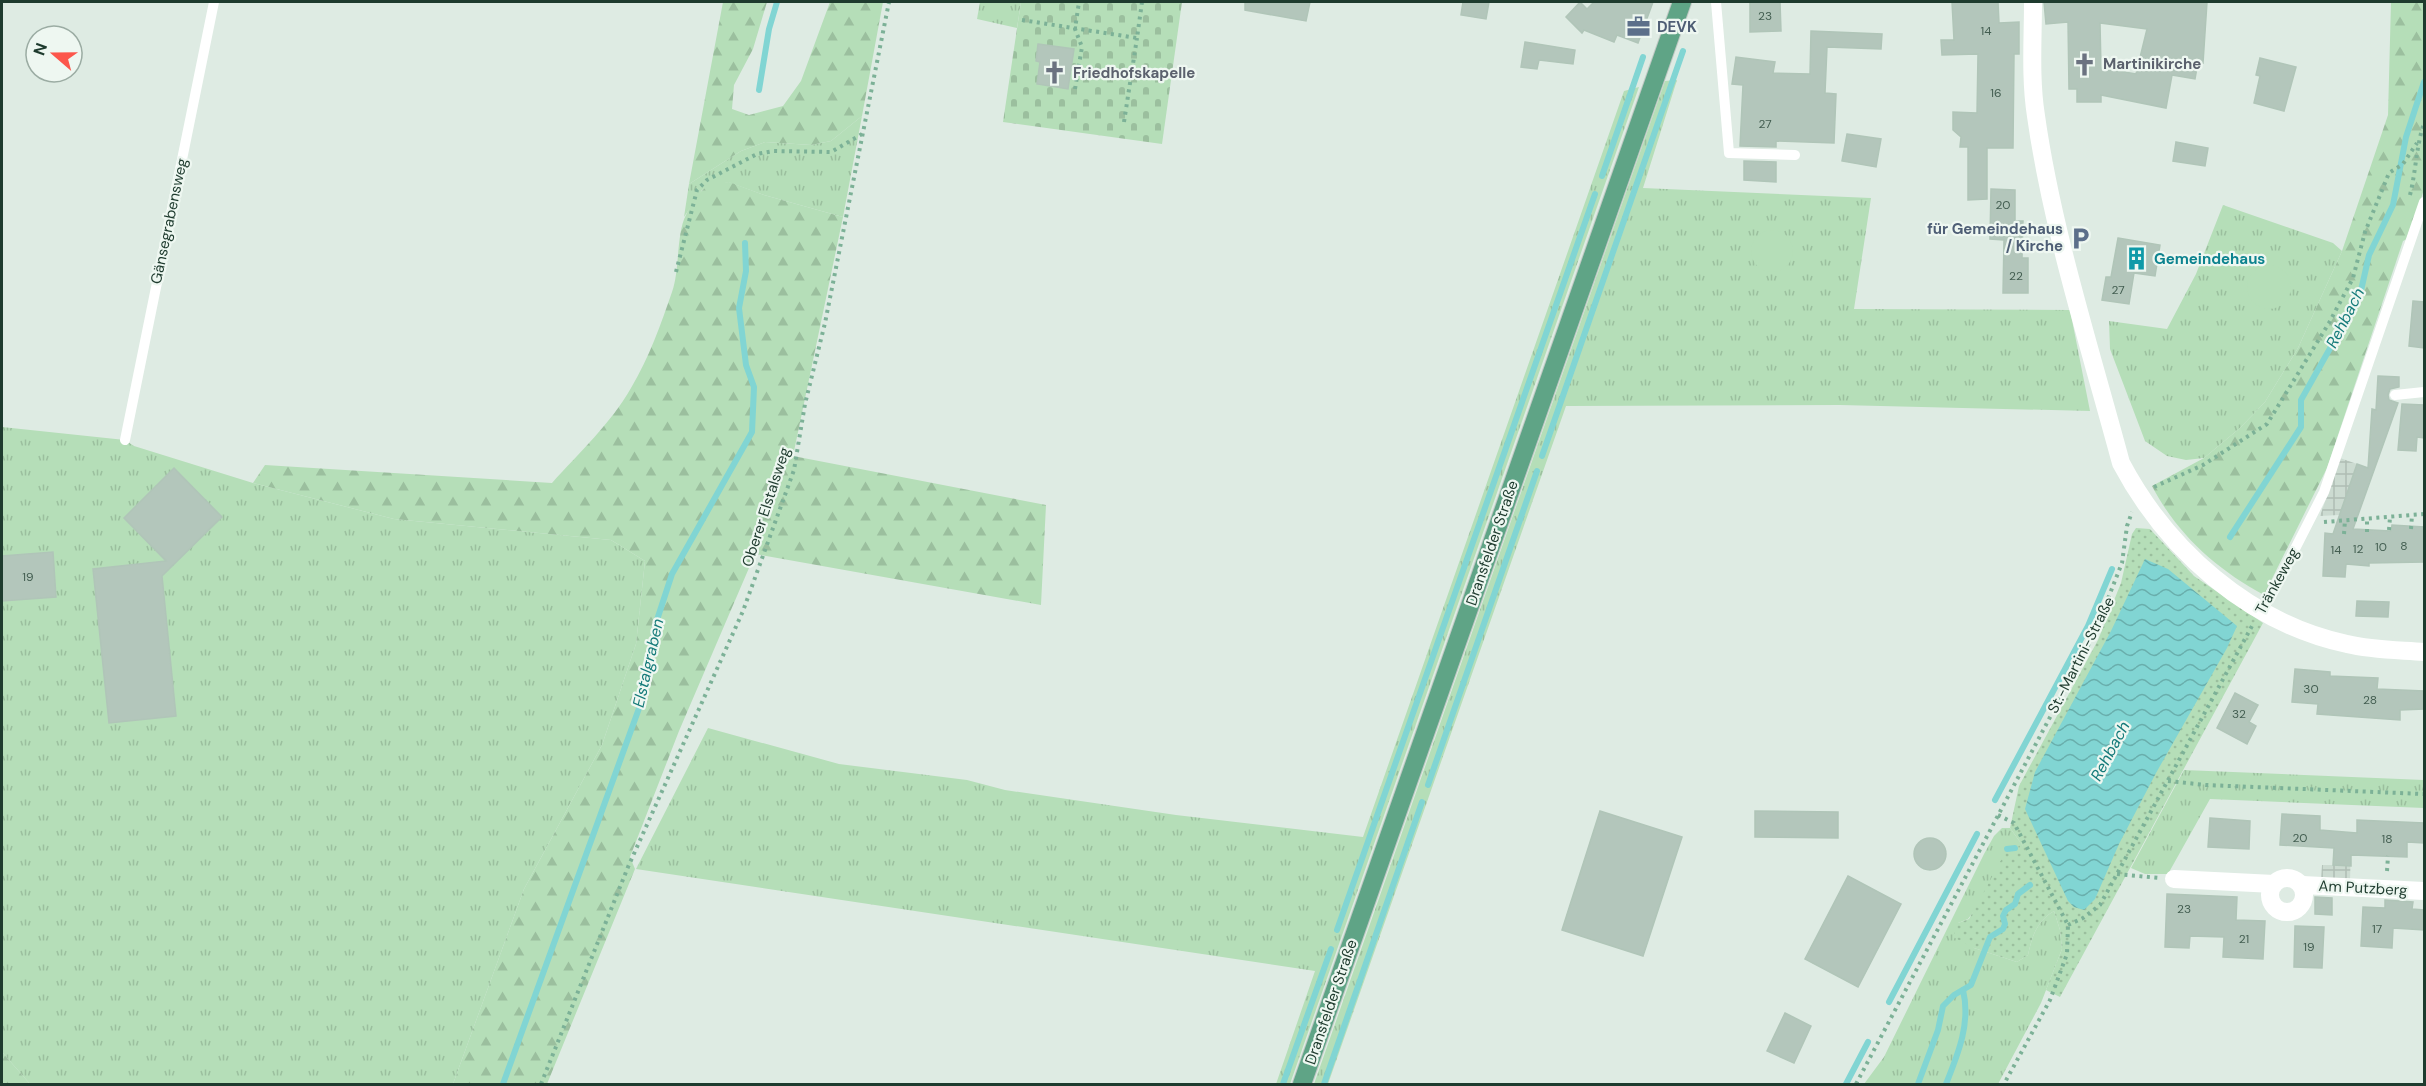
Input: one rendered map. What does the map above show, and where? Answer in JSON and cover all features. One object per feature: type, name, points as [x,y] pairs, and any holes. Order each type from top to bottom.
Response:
[{"type":"main road","name":"Dransfelder Straße","points":[[1302,1084],[1682,2]]},
{"type":"street","points":[[2033,2],[2034,100],[2046,172],[2062,243],[2121,463],[2137,494],[2173,539],[2194,560],[2261,610],[2293,627],[2348,645],[2424,652]]},
{"type":"street","name":"Am Putzberg","points":[[2302,885],[2304,895],[2301,905],[2286,912],[2272,904],[2270,894],[2274,884],[2288,877],[2302,885],[2424,891]]},
{"type":"street","name":"Am Putzberg","points":[[2174,879],[2274,884]]},
{"type":"lane","name":"Gänsegrabensweg","points":[[125,440],[214,2]]},
{"type":"lane","points":[[1716,2],[1730,153],[1795,155]]},
{"type":"lane","name":"Tränkeweg","points":[[2261,610],[2270,598],[2324,492],[2424,202]]},
{"type":"lane","points":[[2395,395],[2424,392]]},
{"type":"path","name":"Oberer Elstalsweg","points":[[541,1084],[628,867],[743,611],[794,470],[805,404],[825,323],[889,2]]},
{"type":"path","points":[[1075,89],[1082,47],[1075,28],[1079,2]]},
{"type":"path","points":[[1124,122],[1142,2]]},
{"type":"path","points":[[1022,20],[1137,38]]},
{"type":"path","points":[[2137,494],[2203,465],[2266,424],[2329,323],[2353,278],[2365,232],[2389,173],[2403,164],[2417,143],[2424,123]]},
{"type":"path","points":[[676,272],[697,190],[707,180],[757,153],[831,152],[863,134]]},
{"type":"path","name":"St.-Martini-Straße","points":[[1856,1084],[2094,634],[2122,563],[2127,526],[2137,494]]},
{"type":"path","points":[[2308,523],[2424,514]]},
{"type":"path","points":[[2411,530],[2412,515]]},
{"type":"path","points":[[2389,530],[2390,517]]},
{"type":"path","points":[[2367,519],[2367,532]]},
{"type":"path","points":[[2344,534],[2345,520]]},
{"type":"path","name":"Tränkeweg","points":[[2067,925],[2083,918],[2100,905],[2261,610]]},
{"type":"path","points":[[2168,781],[2206,785],[2424,794]]},
{"type":"path","points":[[1998,815],[2014,822],[2067,925],[2067,954],[2060,977],[2004,1084]]},
{"type":"path","points":[[2117,874],[2174,879]]},
{"type":"shaded area","points":[[2340,458],[2374,470],[2358,514],[2320,516]]},
{"type":"shaded area","points":[[2351,846],[2350,881],[2321,880],[2322,865],[2333,865],[2334,850],[2342,850]]},
{"type":"green space","points":[[723,2],[767,2],[753,49],[734,85],[732,109],[749,115],[783,106],[801,81],[830,2],[883,2],[862,116],[831,141],[811,145],[765,142],[741,151],[689,184]]},
{"type":"green space","points":[[980,2],[1021,2],[1017,28],[977,19]]},
{"type":"green space","points":[[1021,2],[1182,2],[1162,144],[1003,122]]},
{"type":"green space","points":[[2391,2],[2424,2],[2424,189],[2409,238],[2403,241],[2327,468],[2264,595],[2230,574],[2199,549],[2173,520],[2152,486],[2204,458],[2240,428],[2265,402],[2298,348],[2342,251],[2388,115]]},
{"type":"green space","points":[[1677,80],[1643,188],[1871,198],[1854,309],[2070,310],[2090,411],[1840,405],[1566,406],[1328,1084],[1314,1084],[1665,81]]},
{"type":"green space","points":[[1639,87],[1290,1084],[1276,1084],[1315,971],[636,869],[708,728],[839,764],[967,780],[1005,790],[1176,815],[1363,837],[1624,91]]},
{"type":"green space","points":[[862,116],[843,217],[764,195],[728,182],[702,190],[684,217],[689,184],[741,151],[765,142],[811,145],[831,141]]},
{"type":"green space","points":[[729,182],[764,195],[843,217],[793,456],[1046,505],[1041,605],[755,554],[679,731],[630,857],[635,869],[547,1084],[453,1084],[524,889],[602,745],[636,644],[645,561],[611,540],[394,519],[253,483],[265,465],[552,483],[614,413],[643,365],[672,292],[683,223],[694,201],[707,187]]},
{"type":"green space","points":[[2223,205],[2333,243],[2342,251],[2298,348],[2265,402],[2240,428],[2204,458],[2186,460],[2167,456],[2145,441],[2110,349],[2109,321],[2167,329],[2196,274]]},
{"type":"green space","points":[[1772,230],[1787,236],[1793,251],[1787,266],[1772,272],[1757,266],[1751,251],[1757,236]]},
{"type":"green space","points":[[2269,265],[2278,266],[2285,271],[2290,278],[2290,296],[2285,303],[2278,308],[2269,309],[2260,308],[2253,303],[2248,296],[2247,287],[2248,278],[2253,271],[2260,266]]},
{"type":"green space","points":[[2,427],[125,440],[134,446],[253,483],[394,519],[611,540],[645,561],[636,644],[602,745],[524,889],[453,1084],[30,1084],[2,1052]]},
{"type":"green space","points":[[2136,528],[2150,529],[2194,576],[2263,623],[2060,997],[2046,990],[2062,949],[2060,930],[2054,911],[2043,919],[2036,930],[2028,955],[2017,962],[1974,948],[1953,937],[1958,923],[1969,919],[2005,853],[2023,846],[2010,828],[2019,786],[2098,640],[2121,583],[2132,534]]},
{"type":"green space","points":[[2184,770],[2424,780],[2424,808],[2210,799],[2168,874],[2145,874],[2131,868]]},
{"type":"green space","points":[[2002,828],[2010,828],[2023,846],[1968,919],[1958,923],[1974,948],[2017,962],[2028,955],[2036,930],[2043,919],[2054,911],[2060,930],[2062,949],[2041,1003],[1998,1084],[1864,1084],[1884,1057],[1984,854],[1994,836]]},
{"type":"green space","points":[[2,1052],[30,1084],[2,1084]]},
{"type":"water","points":[[2145,559],[2168,569],[2237,626],[2119,844],[2095,899],[2084,910],[2074,907],[2068,901],[2025,809],[2035,772],[2111,631]]},
{"type":"building","points":[[1245,2],[1310,2],[1306,21],[1245,10]]},
{"type":"building","points":[[1463,2],[1489,2],[1486,19],[1461,15]]},
{"type":"building","points":[[1580,2],[1587,9],[1594,2],[1653,2],[1638,43],[1617,35],[1614,42],[1584,30],[1582,33],[1566,17]]},
{"type":"building","points":[[1750,2],[1780,2],[1781,31],[1750,32]]},
{"type":"building","points":[[1952,2],[1998,2],[1999,23],[2019,22],[2019,54],[2014,54],[2013,148],[1987,148],[1987,199],[1968,200],[1968,147],[1960,147],[1961,137],[1953,130],[1953,112],[1977,113],[1978,54],[1942,55],[1941,40],[1954,40]]},
{"type":"building","points":[[2044,2],[2207,2],[2203,63],[2198,62],[2195,79],[2172,75],[2166,108],[2101,95],[2101,102],[2077,102],[2077,89],[2069,89],[2068,22],[2046,24]],"holes":[[[2100,23],[2147,29],[2136,74],[2101,68]]]},
{"type":"building","points":[[1811,31],[1882,34],[1881,49],[1827,47],[1825,93],[1836,94],[1834,143],[1776,141],[1776,147],[1740,146],[1743,85],[1732,84],[1736,57],[1775,62],[1773,73],[1810,74]]},
{"type":"building","points":[[1525,42],[1575,50],[1573,64],[1539,60],[1537,69],[1521,67]]},
{"type":"building","name":"Friedhofskapelle","points":[[1038,44],[1074,49],[1068,89],[1037,84],[1040,62],[1036,61]]},
{"type":"building","points":[[2260,58],[2296,67],[2284,111],[2254,103],[2260,76],[2256,75]]},
{"type":"building","points":[[1847,134],[1881,139],[1876,167],[1842,161]]},
{"type":"building","points":[[2176,142],[2208,148],[2205,166],[2173,161]]},
{"type":"building","points":[[1744,161],[1776,162],[1776,182],[1744,180]]},
{"type":"building","points":[[1991,189],[2015,190],[2015,221],[2023,221],[2022,258],[2028,258],[2028,293],[2003,293],[2004,240],[1990,239]]},
{"type":"building","name":"Gemeindehaus","points":[[2118,238],[2160,245],[2155,276],[2134,273],[2129,304],[2102,300],[2106,277],[2111,277]]},
{"type":"building","points":[[2413,301],[2424,302],[2424,348],[2409,346]]},
{"type":"building","points":[[2378,376],[2399,377],[2399,387],[2390,389],[2388,395],[2389,400],[2398,403],[2353,529],[2391,531],[2392,525],[2424,527],[2424,562],[2369,563],[2369,566],[2346,564],[2345,577],[2323,576],[2325,533],[2333,534],[2357,464],[2368,468],[2372,409],[2376,410]]},
{"type":"building","points":[[2402,404],[2424,405],[2424,438],[2417,437],[2416,451],[2398,450]]},
{"type":"building","points":[[174,468],[222,517],[162,576],[176,716],[109,723],[93,569],[166,561],[124,518]]},
{"type":"building","points":[[53,552],[56,597],[2,601],[2,556]]},
{"type":"building","points":[[2357,601],[2389,602],[2388,617],[2356,616]]},
{"type":"building","points":[[2295,669],[2330,672],[2330,676],[2378,678],[2377,689],[2424,691],[2424,709],[2400,710],[2400,720],[2317,714],[2318,704],[2292,702]]},
{"type":"building","points":[[2235,693],[2258,705],[2249,722],[2256,726],[2247,744],[2217,728]]},
{"type":"building","points":[[1600,811],[1682,837],[1643,956],[1562,930]]},
{"type":"building","points":[[1755,811],[1838,812],[1838,838],[1755,837]]},
{"type":"building","points":[[2282,814],[2320,816],[2320,830],[2357,833],[2357,820],[2424,823],[2424,843],[2407,842],[2407,857],[2351,855],[2351,866],[2333,865],[2334,848],[2280,845]]},
{"type":"building","points":[[2210,818],[2250,821],[2249,849],[2208,847]]},
{"type":"building","points":[[1930,838],[1941,843],[1946,854],[1941,865],[1930,870],[1919,865],[1914,854],[1919,843]]},
{"type":"building","points":[[1848,876],[1901,904],[1858,987],[1805,959]]},
{"type":"building","points":[[2167,894],[2237,897],[2236,920],[2265,921],[2263,959],[2223,957],[2224,937],[2190,936],[2189,948],[2165,947]]},
{"type":"building","points":[[2315,897],[2332,898],[2332,915],[2315,914]]},
{"type":"building","points":[[2385,900],[2413,902],[2412,909],[2424,910],[2424,930],[2393,928],[2392,948],[2361,946],[2363,907],[2385,908]]},
{"type":"building","points":[[2295,926],[2324,927],[2322,968],[2294,967]]},
{"type":"building","points":[[1785,1013],[1811,1026],[1794,1063],[1767,1051]]},
{"type":"waterway","name":"Elstalgraben","points":[[759,90],[769,29],[777,2]]},
{"type":"waterway","points":[[1542,456],[1683,51]]},
{"type":"waterway","points":[[1602,176],[1643,57]]},
{"type":"waterway","name":"Rehbach","points":[[2230,537],[2301,427],[2301,400],[2360,295],[2369,255],[2393,205],[2406,137],[2424,82]]},
{"type":"waterway","points":[[1337,930],[1595,194]]},
{"type":"waterway","name":"Elstalgraben","points":[[503,1084],[646,689],[655,626],[672,574],[752,432],[754,387],[746,365],[739,308],[746,271],[745,243]]},
{"type":"waterway","points":[[1428,785],[1537,471]]},
{"type":"waterway","points":[[1995,800],[2088,626],[2112,569]]},
{"type":"waterway","points":[[1324,1084],[1422,802]]},
{"type":"waterway","points":[[1889,1002],[1977,834]]},
{"type":"waterway","points":[[2007,849],[2015,848]]},
{"type":"waterway","name":"Rehbach","points":[[1918,1084],[1938,1030],[1943,1006],[1954,995],[1971,985],[1990,937],[2003,929],[2005,924],[2003,916],[2006,910],[2015,904],[2018,894],[2030,885]]},
{"type":"waterway","points":[[1283,1084],[1331,949]]},
{"type":"waterway","points":[[1946,1084],[1962,1038],[1965,1014],[1963,990]]},
{"type":"waterway","points":[[1846,1084],[1868,1042]]},
{"type":"place","name":"DEVK","points":[[1639,27]]},
{"type":"place","name":"Martinikirche","points":[[2085,64]]},
{"type":"place","name":"Friedhofskapelle","points":[[1055,73]]},
{"type":"place","name":"für Gemeindehaus / Kirche","points":[[2081,238]]},
{"type":"place","name":"Gemeindehaus","points":[[2136,259]]}]
